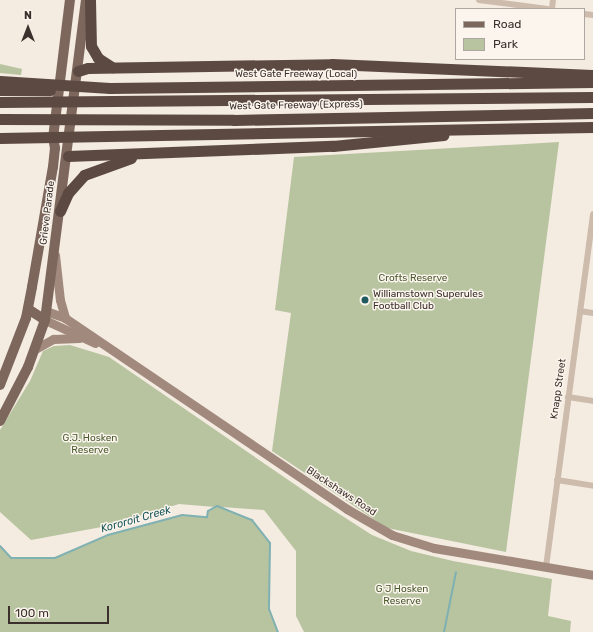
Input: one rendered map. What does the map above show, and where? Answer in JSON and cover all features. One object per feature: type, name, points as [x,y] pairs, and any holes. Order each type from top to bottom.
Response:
[{"type":"highway","points":[[90,0],[91,46],[98,58],[113,68]]},
{"type":"highway","points":[[78,71],[85,68],[332,64],[593,75]]},
{"type":"highway","name":"West Gate Freeway (Local)","points":[[0,81],[110,88],[593,82]]},
{"type":"highway","points":[[0,90],[110,88]]},
{"type":"highway","name":"West Gate Freeway (Express)","points":[[0,102],[593,97]]},
{"type":"highway","name":"West Gate Freeway (Express)","points":[[0,119],[86,120],[593,113]]},
{"type":"highway","points":[[0,126],[86,120]]},
{"type":"highway","points":[[0,138],[593,127]]},
{"type":"highway","points":[[68,151],[167,151],[333,146],[484,129]]},
{"type":"highway","points":[[60,211],[68,193],[84,175],[125,159],[167,151]]},
{"type":"main road","name":"Grieve Parade","points":[[0,385],[28,309],[55,148],[53,138],[63,84],[70,0]]},
{"type":"main road","name":"Grieve Parade","points":[[0,421],[22,382],[36,349],[45,316],[55,254],[86,0]]},
{"type":"main road","points":[[63,84],[78,71]]},
{"type":"main road","points":[[55,148],[59,153],[68,151]]},
{"type":"main road","points":[[55,254],[60,300],[65,318]]},
{"type":"main road","points":[[28,309],[45,316]]},
{"type":"main road","name":"Blackshaws Road","points":[[45,316],[65,318],[110,350],[369,524],[392,535],[434,548],[593,575]]},
{"type":"main road","name":"Blackshaws Road","points":[[45,316],[83,338],[110,350]]},
{"type":"main road","points":[[36,349],[53,339],[83,338]]},
{"type":"street","points":[[479,0],[539,8]]},
{"type":"street","name":"Knapp Street","points":[[546,567],[593,214]]},
{"type":"street","points":[[580,311],[593,313]]},
{"type":"street","points":[[568,397],[593,401]]},
{"type":"street","points":[[557,480],[593,486]]},
{"type":"green space","points":[[0,64],[22,69],[21,75],[0,73]]},
{"type":"green space","name":"Crofts Reserve","points":[[559,142],[506,552],[387,528],[272,451],[291,313],[275,310],[294,157]]},
{"type":"green space","name":"G.J. Hosken Reserve","points":[[70,345],[109,357],[319,501],[372,535],[411,551],[453,561],[552,579],[548,616],[571,621],[570,632],[304,632],[296,616],[296,551],[264,510],[222,507],[252,520],[270,543],[269,609],[278,632],[0,632],[0,546],[11,558],[55,558],[108,535],[182,515],[207,517],[208,511],[215,507],[179,504],[107,526],[31,540],[0,512],[0,430],[30,381],[43,351],[54,346]]},
{"type":"waterway","name":"Kororoit Creek","points":[[0,546],[11,558],[55,558],[108,535],[182,515],[207,517],[208,511],[217,506],[252,520],[270,543],[269,609],[278,632]]},
{"type":"waterway","points":[[444,632],[456,572]]},
{"type":"place","name":"Williamstown Superules Football Club","points":[[365,300]]},
{"type":"park label","name":"G J Hosken Reserve","points":[[402,594]]}]
